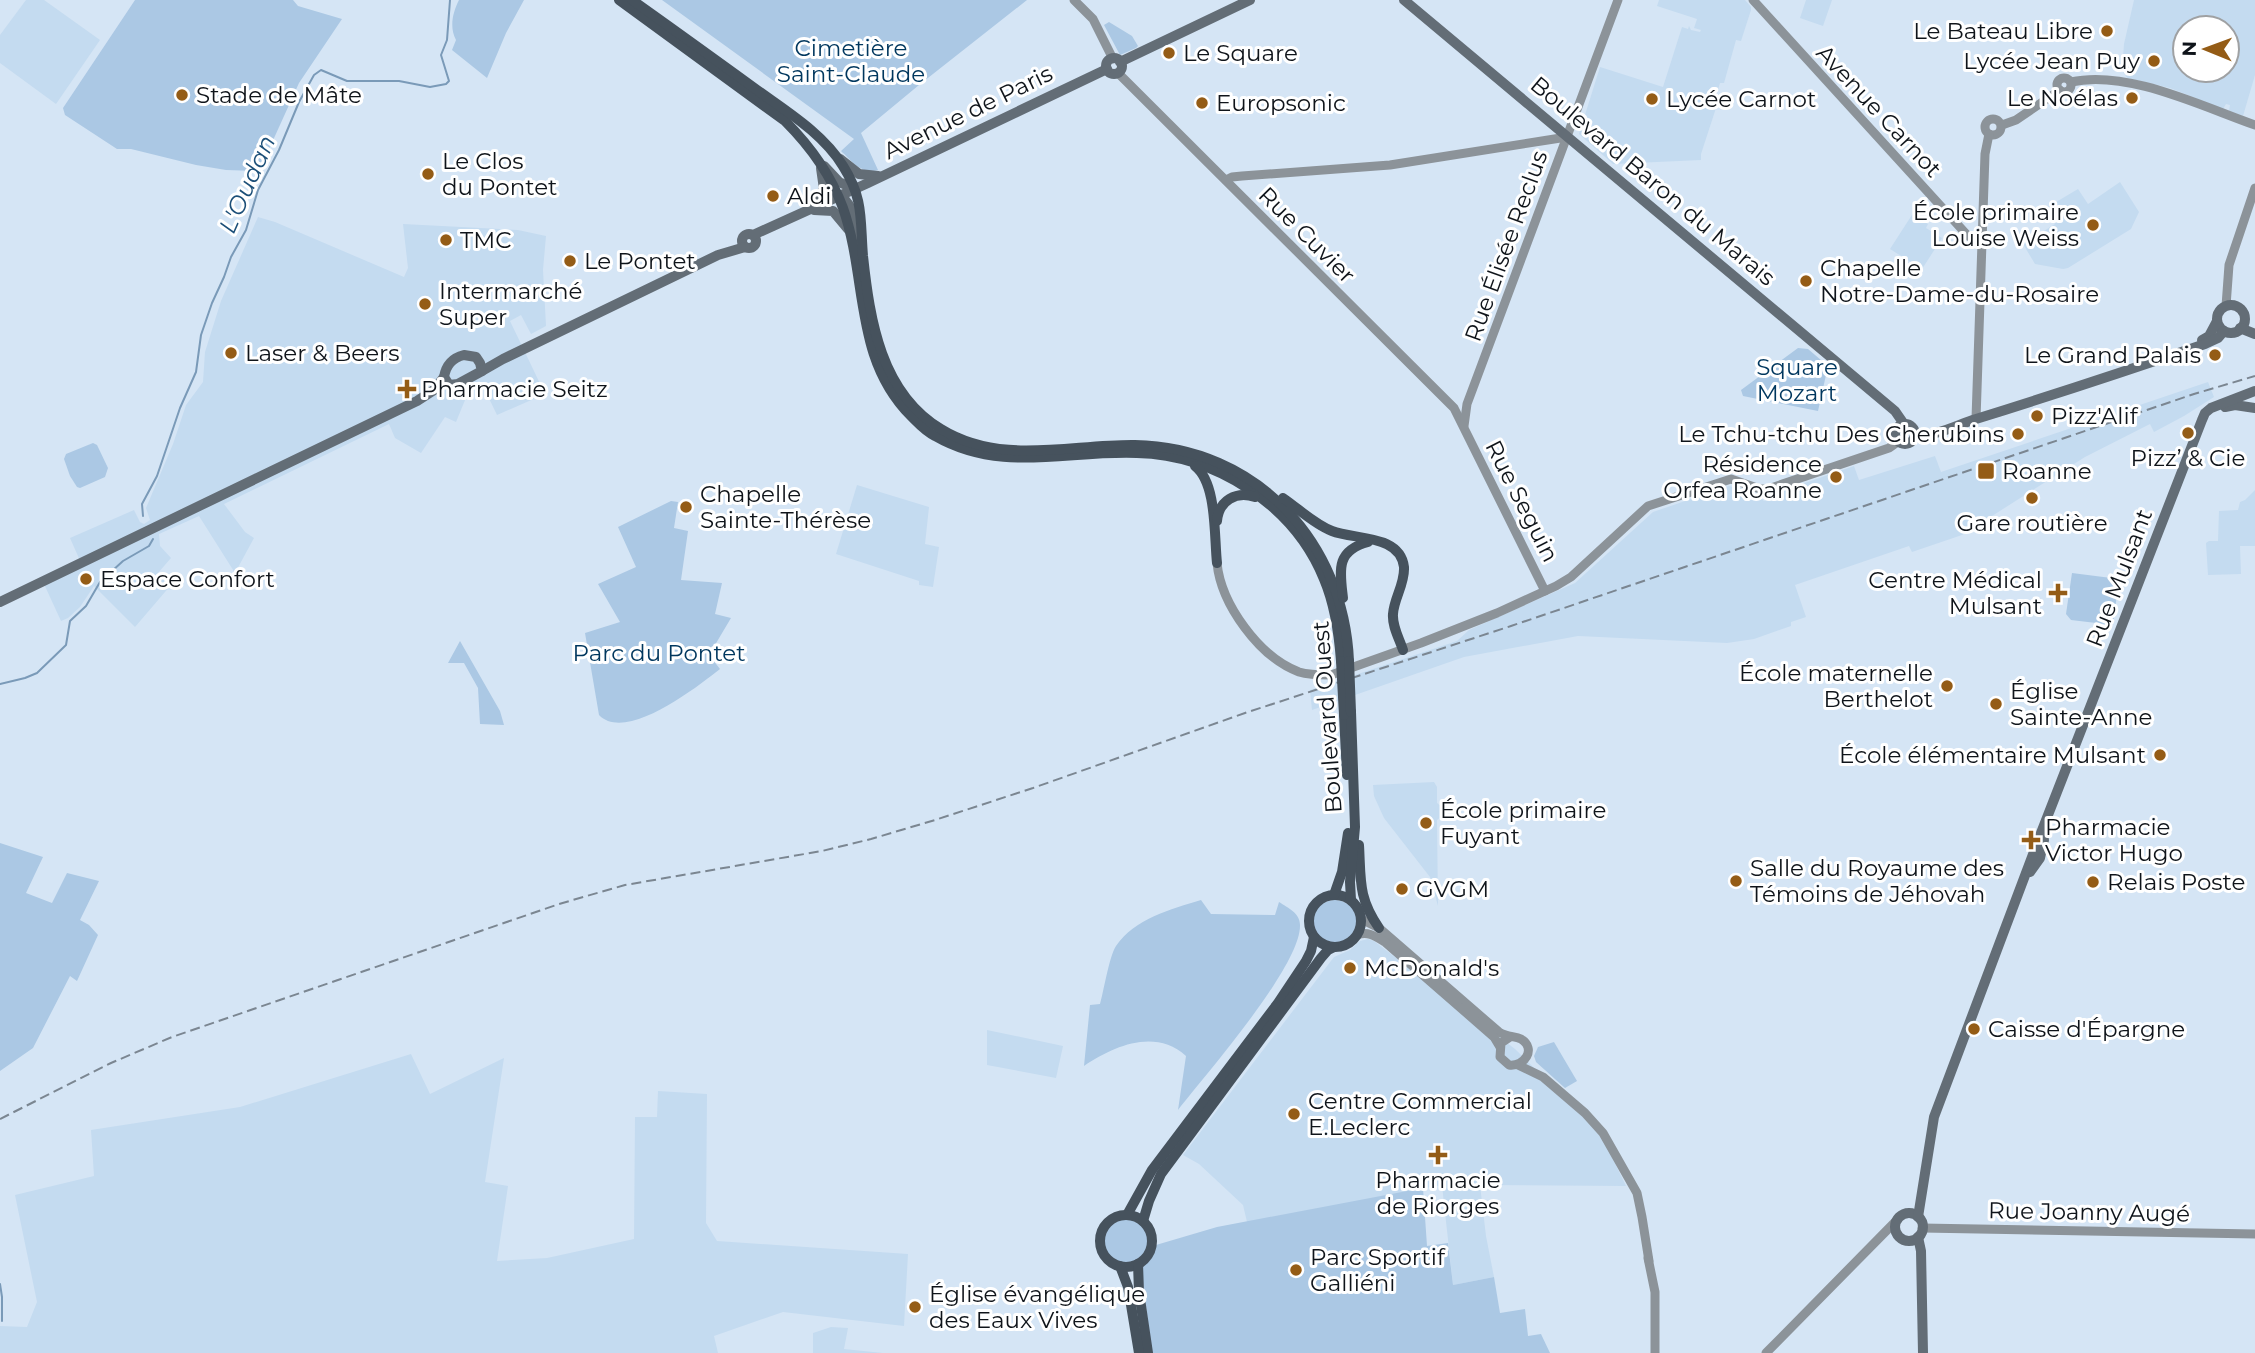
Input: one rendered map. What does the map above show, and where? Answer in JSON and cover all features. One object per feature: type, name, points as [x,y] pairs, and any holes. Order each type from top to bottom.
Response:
[{"type":"main road","name":"Boulevard Ouest","points":[[619,0],[785,121],[861,210],[863,253],[874,328],[886,363],[900,390],[928,421],[960,440],[984,448],[1007,451],[1113,445],[1173,449],[1216,462],[1245,478],[1292,514],[1319,551],[1336,590],[1346,633],[1349,822],[1342,872],[1334,895]]},
{"type":"main road","name":"Boulevard Ouest","points":[[632,0],[793,116],[836,155],[846,192],[846,219],[868,338],[877,368],[893,396],[923,429],[961,449],[995,458],[1135,453],[1171,456],[1214,470],[1265,501],[1295,530],[1323,577],[1345,661]]},
{"type":"main road","points":[[1117,64],[1250,0]]},
{"type":"main road","name":"Boulevard Baron du Marais","points":[[1404,0],[1895,411],[1904,424]]},
{"type":"main road","name":"Avenue de Paris","points":[[480,366],[503,359],[718,256],[729,246],[743,243],[746,234],[755,238],[1107,69],[1112,74],[1117,64]]},
{"type":"main road","points":[[836,155],[859,174],[868,177],[887,174]]},
{"type":"main road","points":[[819,162],[839,181],[846,192],[845,198],[863,253]]},
{"type":"main road","points":[[808,211],[824,189],[819,162]]},
{"type":"main road","points":[[808,211],[833,211],[850,232]]},
{"type":"main road","points":[[1915,435],[1927,436],[2205,344],[2218,338],[2218,313],[2226,306],[2239,308],[2255,334]]},
{"type":"main road","points":[[2220,326],[2232,332],[2246,321]]},
{"type":"main road","points":[[2246,321],[2255,327]]},
{"type":"main road","points":[[0,602],[417,401],[437,395],[447,381],[448,366],[455,358],[473,355],[480,366],[458,384],[447,381]]},
{"type":"main road","points":[[2255,392],[2255,407],[2229,405],[2215,410],[2202,420],[2205,413],[2214,406],[2255,392]]},
{"type":"main road","name":"Rue Mulsant","points":[[1923,1353],[1919,1227],[1934,1117],[2025,881],[2040,858],[2044,828],[2202,420]]},
{"type":"main road","points":[[1904,424],[1912,427],[1915,435],[1909,443],[1899,442],[1895,430],[1904,424]]},
{"type":"main road","points":[[1190,461],[1202,471],[1209,485],[1217,563]]},
{"type":"main road","points":[[1245,478],[1259,481],[1330,530],[1390,545],[1402,560],[1404,568],[1393,615],[1403,650]]},
{"type":"main road","points":[[1216,548],[1218,514],[1226,500],[1245,494],[1265,501]]},
{"type":"main road","points":[[1346,633],[1341,564],[1346,553],[1354,546],[1374,540]]},
{"type":"main road","name":"Boulevard Ouest","points":[[1348,714],[1353,751],[1355,827],[1351,900]]},
{"type":"main road","points":[[1353,751],[1362,895],[1369,914],[1379,929]]},
{"type":"main road","points":[[1143,1221],[1161,1174],[1321,958],[1328,950],[1349,943],[1357,935],[1361,919],[1358,908],[1351,900],[1334,895],[1323,898],[1312,909],[1309,924],[1314,937],[1321,943],[1334,947]]},
{"type":"main road","points":[[1127,1215],[1152,1170],[1278,1003],[1311,951],[1314,937]]},
{"type":"main road","points":[[1908,1213],[1919,1227],[1912,1240],[1905,1240],[1896,1233],[1895,1227],[1898,1219],[1908,1213]]},
{"type":"main road","points":[[1127,1215],[1143,1221],[1151,1232],[1149,1254],[1132,1266],[1120,1266],[1110,1261],[1104,1255],[1100,1239],[1107,1224],[1116,1217],[1127,1215]]},
{"type":"main road","points":[[1138,1264],[1139,1292],[1148,1353]]},
{"type":"main road","points":[[1120,1266],[1128,1287],[1139,1353]]},
{"type":"street","name":"Rue Cuvier","points":[[1074,0],[1093,19],[1117,64],[1226,180],[1454,408],[1464,428]]},
{"type":"street","name":"Rue Élisée Reclus","points":[[1464,428],[1467,404],[1618,0]]},
{"type":"street","name":"Avenue Carnot","points":[[1753,0],[1968,236],[1982,241]]},
{"type":"street","points":[[1976,419],[1985,154],[1989,134],[1994,136],[1999,133],[2002,125],[2016,120],[2060,90],[2058,84],[2061,79],[2067,78],[2071,82],[2088,79],[2114,81],[2153,89],[2255,125]]},
{"type":"street","points":[[1226,180],[1231,177],[1390,165],[1567,137]]},
{"type":"street","points":[[2226,306],[2229,265],[2255,188]]},
{"type":"street","name":"Rue Seguin","points":[[1464,428],[1545,591]]},
{"type":"street","points":[[1217,563],[1222,589],[1238,618],[1262,647],[1289,667],[1309,674],[1331,675],[1403,650],[1545,591],[1571,577],[1648,506],[1729,479],[1768,489],[1889,448],[1899,442]]},
{"type":"street","points":[[1361,919],[1379,929],[1499,1032],[1522,1040],[1543,1077]]},
{"type":"street","points":[[1357,935],[1367,933],[1385,942],[1494,1037],[1500,1047]]},
{"type":"street","points":[[1510,1037],[1500,1047],[1502,1060],[1543,1077],[1585,1113],[1603,1133],[1637,1193],[1655,1292],[1655,1353]]},
{"type":"street","points":[[1518,1065],[1526,1059],[1528,1053]]},
{"type":"street","points":[[1766,1353],[1898,1219]]},
{"type":"street","name":"Rue Joanny Augé","points":[[1919,1227],[2255,1234]]},
{"type":"street","points":[[1878,1239],[1888,1233],[1896,1233]]},
{"type":"shaded area","points":[[26,0],[44,0],[100,40],[56,104],[0,63],[0,35]]},
{"type":"shaded area","name":"Lycée Carnot","points":[[1659,0],[1745,0],[1751,10],[1741,41],[1736,40],[1724,83],[1720,83],[1713,106],[1716,108],[1701,160],[1613,164],[1579,134],[1600,67],[1663,87],[1682,27],[1688,29],[1689,26],[1691,30],[1700,32],[1701,30],[1694,28],[1697,19],[1657,6]]},
{"type":"shaded area","points":[[1806,0],[1832,0],[1823,26],[1800,18]]},
{"type":"shaded area","name":"Lycée Jean Puy","points":[[2134,0],[2255,0],[2255,75],[2243,116],[2229,111],[2230,105],[2226,104],[2223,109],[2170,88],[2127,78],[2122,70],[2124,44]]},
{"type":"shaded area","name":"École primaire Louise Weiss","points":[[2120,182],[2139,212],[2131,229],[2068,268],[2035,264],[2023,244],[2055,224],[2046,208],[2078,189],[2088,204]]},
{"type":"shaded area","points":[[1919,204],[1924,207],[1918,218],[1928,224],[1926,228],[1942,238],[1922,269],[1890,249]]},
{"type":"shaded area","points":[[258,217],[404,277],[408,268],[403,224],[518,230],[546,236],[543,270],[546,326],[531,334],[521,315],[510,321],[545,394],[497,415],[479,381],[474,388],[470,388],[456,422],[445,417],[421,453],[395,438],[389,424],[224,504],[245,532],[254,538],[235,573],[199,516],[159,534],[160,546],[171,558],[158,573],[171,585],[135,627],[94,586],[80,607],[61,621],[44,584],[82,565],[70,538],[134,510],[140,522],[144,524],[150,520],[146,508],[186,405],[203,382],[205,352],[221,301]]},
{"type":"shaded area","points":[[2208,382],[2214,397],[2184,416],[2154,432],[2150,424],[2085,457],[1962,535],[1912,552],[1909,546],[1795,585],[1806,617],[1791,622],[1791,626],[1754,639],[1727,643],[1578,636],[1464,657],[1312,710],[1310,690],[1457,641],[1469,630],[1575,583],[1653,512],[1729,486],[1757,494],[1764,501],[1771,498],[1770,495],[1854,466],[1859,480],[1935,456],[1941,472]]},
{"type":"shaded area","points":[[857,485],[929,507],[925,544],[939,547],[933,587],[919,585],[919,581],[836,554]]},
{"type":"shaded area","points":[[2255,490],[2255,546],[2240,546],[2241,574],[2208,575],[2206,543],[2218,541],[2219,511],[2238,510],[2240,502]]},
{"type":"shaded area","points":[[1434,782],[1437,787],[1437,803],[1442,807],[1442,816],[1437,820],[1438,906],[1430,877],[1384,818],[1374,796],[1373,785]]},
{"type":"shaded area","points":[[1368,939],[1515,1049],[1601,1134],[1626,1186],[1480,1185],[1494,1277],[1453,1285],[1442,1185],[1247,1222],[1243,1205],[1199,1164],[1183,1155],[1334,957]]},
{"type":"shaded area","points":[[987,1030],[1063,1046],[1056,1078],[987,1065]]},
{"type":"shaded area","points":[[411,1054],[430,1094],[504,1058],[485,1182],[508,1186],[497,1261],[547,1258],[634,1239],[635,1117],[657,1117],[658,1091],[707,1094],[706,1223],[717,1241],[908,1254],[904,1326],[783,1312],[714,1336],[718,1353],[0,1353],[0,1326],[27,1327],[37,1302],[15,1195],[94,1176],[91,1130],[240,1107]]},
{"type":"shaded area","points":[[831,1327],[848,1328],[844,1349],[883,1353],[813,1353],[813,1333]]},
{"type":"green space","name":"Stade de Mâte","points":[[135,0],[293,0],[298,6],[342,19],[299,83],[260,169],[226,170],[131,149],[117,149],[65,115],[63,108]]},
{"type":"green space","points":[[459,0],[524,0],[506,33],[487,78],[452,50],[456,40],[453,20]]},
{"type":"green space","name":"Cimetière Saint-Claude","points":[[662,0],[1027,0],[861,133],[878,170],[867,171],[857,166],[841,151],[854,139]]},
{"type":"green space","points":[[1109,22],[1132,36],[1138,46],[1120,55],[1104,25]]},
{"type":"green space","name":"Square Mozart","points":[[1798,348],[1808,349],[1828,366],[1818,411],[1743,396],[1741,390]]},
{"type":"green space","points":[[93,443],[97,445],[108,468],[105,477],[80,488],[70,476],[64,459],[66,454]]},
{"type":"green space","name":"Parc du Pontet","points":[[671,501],[678,502],[674,528],[688,531],[681,580],[722,583],[715,614],[731,618],[709,655],[720,669],[661,709],[626,722],[611,722],[599,715],[585,633],[620,622],[598,584],[636,567],[618,527]]},
{"type":"green space","points":[[2072,573],[2119,579],[2113,625],[2071,620],[2066,614]]},
{"type":"green space","points":[[460,641],[500,711],[504,725],[480,724],[478,688],[464,663],[448,663]]},
{"type":"green space","points":[[0,843],[43,857],[26,893],[52,903],[67,873],[99,881],[80,920],[98,935],[77,981],[70,976],[33,1048],[0,1071]]},
{"type":"green space","points":[[1201,900],[1211,914],[1275,915],[1279,902],[1296,914],[1300,925],[1296,943],[1269,992],[1178,1110],[1186,1056],[1174,1048],[1161,1043],[1135,1043],[1108,1052],[1084,1066],[1090,1005],[1100,1004],[1111,958],[1124,937],[1154,916]]},
{"type":"green space","points":[[1335,900],[1344,901],[1351,906],[1356,913],[1356,931],[1351,938],[1344,943],[1335,944],[1326,943],[1319,938],[1314,931],[1313,922],[1314,913],[1319,906],[1326,901]]},
{"type":"green space","points":[[1554,1042],[1577,1081],[1565,1088],[1536,1062],[1534,1056],[1538,1047]]},
{"type":"green space","name":"Parc Sportif Galliéni","points":[[1423,1188],[1427,1246],[1448,1243],[1453,1285],[1494,1277],[1500,1313],[1525,1309],[1528,1336],[1541,1334],[1550,1353],[1152,1353],[1141,1267],[1153,1255],[1156,1245],[1217,1227]]},
{"type":"green space","points":[[1126,1218],[1142,1225],[1149,1241],[1142,1257],[1126,1264],[1110,1257],[1103,1241],[1110,1225]]},
{"type":"waterway","name":"L'Oudan","points":[[143,516],[142,504],[157,476],[180,408],[196,372],[201,335],[212,303],[231,257],[246,230],[258,190],[314,75],[321,70],[347,81],[399,81],[430,87],[446,84],[449,81],[441,55],[447,40],[450,0]]},
{"type":"waterway","name":"L'Oudan","points":[[0,684],[37,673],[66,645],[70,621],[86,606],[100,582],[123,561],[149,546],[153,539]]},
{"type":"waterway","points":[[0,1284],[2,1321]]},
{"type":"railway","points":[[0,1119],[111,1063],[172,1037],[559,904],[625,885],[822,851],[935,820],[1245,713],[1511,626],[2194,394],[2255,376]]},
{"type":"place","name":"Le Bateau Libre","points":[[2107,31]]},
{"type":"place","name":"Le Square","points":[[1169,53]]},
{"type":"place","name":"Lycée Jean Puy","points":[[2154,61]]},
{"type":"place","name":"Stade de Mâte","points":[[182,95]]},
{"type":"place","name":"Le Noélas","points":[[2132,98]]},
{"type":"place","name":"Lycée Carnot","points":[[1652,99]]},
{"type":"place","name":"Europsonic","points":[[1202,103]]},
{"type":"place","name":"Le Clos du Pontet","points":[[428,174]]},
{"type":"place","name":"Aldi","points":[[773,196]]},
{"type":"place","name":"École primaire Louise Weiss","points":[[2093,225]]},
{"type":"place","name":"TMC","points":[[446,240]]},
{"type":"place","name":"Le Pontet","points":[[570,261]]},
{"type":"place","name":"Chapelle Notre-Dame-du-Rosaire","points":[[1806,281]]},
{"type":"place","name":"Intermarché Super","points":[[425,304]]},
{"type":"place","name":"Laser & Beers","points":[[231,353]]},
{"type":"place","name":"Le Grand Palais","points":[[2215,355]]},
{"type":"place","name":"Pharmacie Seitz","points":[[407,389]]},
{"type":"place","name":"Pizz'Alif","points":[[2037,416]]},
{"type":"place","name":"Pizz’ & Cie","points":[[2188,433]]},
{"type":"place","name":"Le Tchu-tchu Des Cherubins","points":[[2018,434]]},
{"type":"place","name":"Roanne","points":[[1986,471]]},
{"type":"place","name":"Résidence Orfea Roanne","points":[[1836,477]]},
{"type":"place","name":"Gare routière","points":[[2032,498]]},
{"type":"place","name":"Chapelle Sainte-Thérèse","points":[[686,507]]},
{"type":"place","name":"Espace Confort","points":[[86,579]]},
{"type":"place","name":"Centre Médical Mulsant","points":[[2058,593]]},
{"type":"place","name":"École maternelle Berthelot","points":[[1947,686]]},
{"type":"place","name":"Église Sainte-Anne","points":[[1996,704]]},
{"type":"place","name":"École élémentaire Mulsant","points":[[2160,755]]},
{"type":"place","name":"École primaire Fuyant","points":[[1426,823]]},
{"type":"place","name":"Pharmacie Victor Hugo","points":[[2031,840]]},
{"type":"place","name":"Salle du Royaume des Témoins de Jéhovah","points":[[1736,881]]},
{"type":"place","name":"Relais Poste","points":[[2093,882]]},
{"type":"place","name":"GVGM","points":[[1402,889]]},
{"type":"place","name":"McDonald's","points":[[1350,968]]},
{"type":"place","name":"Caisse d'Épargne","points":[[1974,1029]]},
{"type":"place","name":"Centre Commercial E.Leclerc","points":[[1294,1114]]},
{"type":"place","name":"Pharmacie de Riorges","points":[[1438,1155]]},
{"type":"place","name":"Parc Sportif Galliéni","points":[[1296,1270]]},
{"type":"place","name":"Église évangélique des Eaux Vives","points":[[915,1307]]}]
